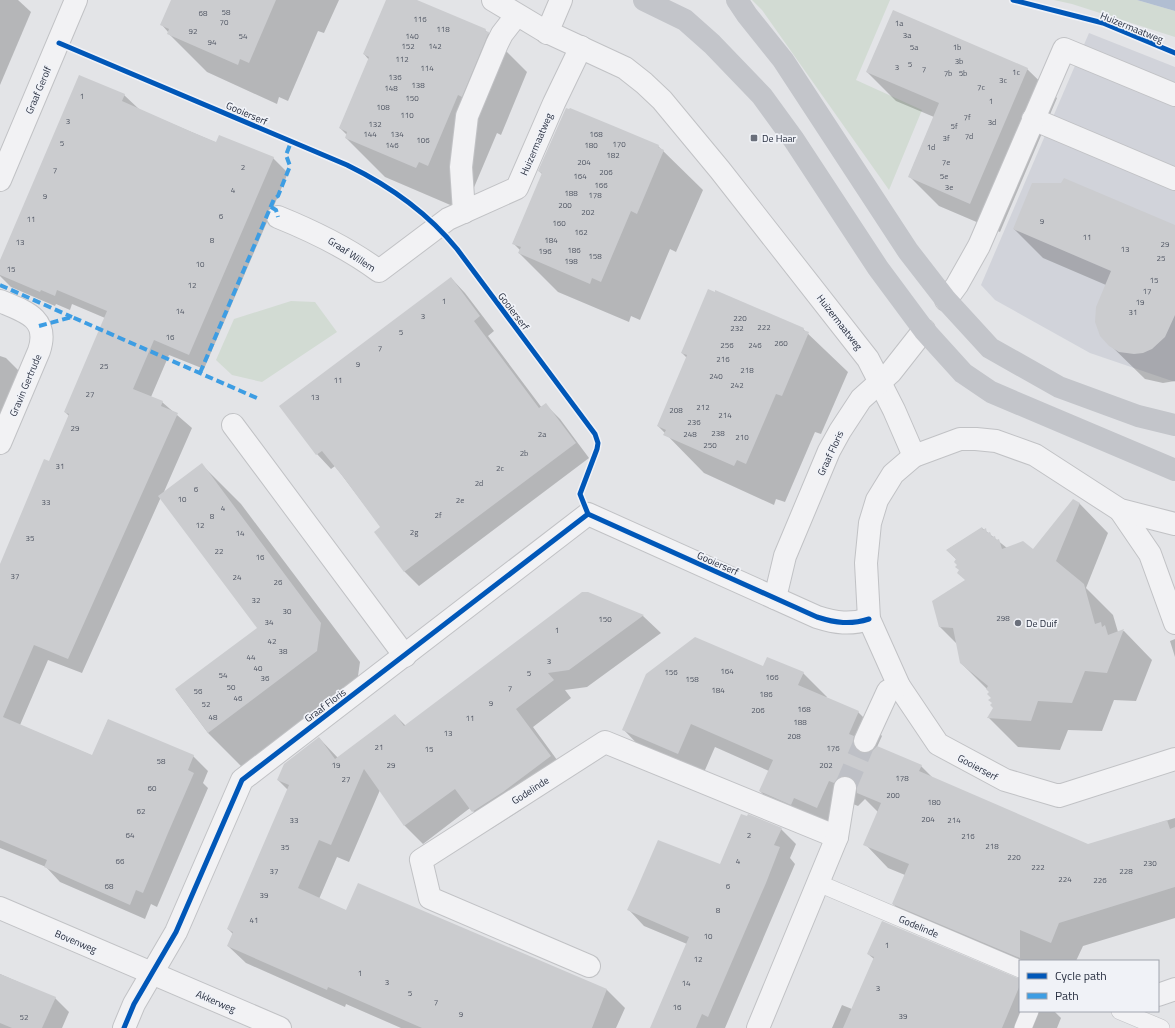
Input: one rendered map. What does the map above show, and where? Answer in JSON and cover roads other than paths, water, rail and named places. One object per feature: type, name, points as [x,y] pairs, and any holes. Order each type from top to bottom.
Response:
[{"type":"main road","points":[[737,0],[746,15],[783,60],[908,251],[946,300],[990,348],[1059,386],[1138,416],[1175,425]]},
{"type":"main road","points":[[652,1],[685,20],[712,44],[762,96],[794,140],[878,268],[924,330],[963,373],[991,392],[1175,470]]},
{"type":"street","name":"Graaf Gerolf","points":[[0,180],[76,0]]},
{"type":"street","name":"Huizermaatweg","points":[[493,0],[516,16],[547,33],[581,47],[629,71],[662,100],[720,170],[861,349],[881,382],[914,456]]},
{"type":"street","points":[[547,33],[562,0]]},
{"type":"street","points":[[464,212],[461,167],[467,116],[497,44],[502,34],[516,16]]},
{"type":"street","name":"Huizermaatweg","points":[[439,227],[448,219],[517,188],[554,103],[581,47]]},
{"type":"street","points":[[946,300],[958,285],[979,246],[1064,49],[1175,96]]},
{"type":"street","points":[[1033,119],[1175,179]]},
{"type":"street","name":"Graaf Willem","points":[[278,217],[320,234],[343,246],[379,271],[439,227]]},
{"type":"street","name":"Gravin Gertrude","points":[[0,301],[22,310],[34,318],[39,326],[42,336],[39,351],[0,443]]},
{"type":"street","name":"Graaf Floris","points":[[775,598],[786,556],[830,451],[849,415],[861,399],[881,382],[924,330]]},
{"type":"street","points":[[233,425],[405,656]]},
{"type":"street","points":[[869,619],[866,563],[870,524],[877,500],[893,474],[914,456],[960,439],[996,441],[1035,455],[1120,510],[1175,524]]},
{"type":"street","points":[[1120,510],[1167,576],[1175,623]]},
{"type":"street","name":"Graaf Floris","points":[[124,1028],[134,1004],[153,974],[176,932],[242,780],[588,514]]},
{"type":"street","name":"Gooierserf","points":[[588,514],[775,598],[834,622],[847,623],[869,619],[899,686],[938,744],[1005,780],[1059,796],[1175,759]]},
{"type":"street","points":[[865,741],[888,691],[899,686]]},
{"type":"street","name":"Godelinde","points":[[589,966],[430,898],[421,860],[605,742],[837,837]]},
{"type":"street","points":[[758,1028],[837,837],[845,788]]},
{"type":"street","name":"Bovenweg","points":[[0,908],[153,974]]},
{"type":"street","name":"Akkerweg","points":[[153,974],[280,1028]]},
{"type":"street","points":[[1159,995],[1175,989]]},
{"type":"lane","name":"Godelinde","points":[[818,884],[1019,969]]},
{"type":"lane","points":[[1023,1028],[1030,1012]]},
{"type":"lane","points":[[1122,1012],[1161,1028]]},
{"type":"water","points":[[1137,0],[1175,0],[1175,11]]},
{"type":"tunnel","points":[[845,788],[865,741]]},
{"type":"place","name":"De Haar","points":[[754,138]]},
{"type":"place","name":"De Duif","points":[[1018,623]]}]
